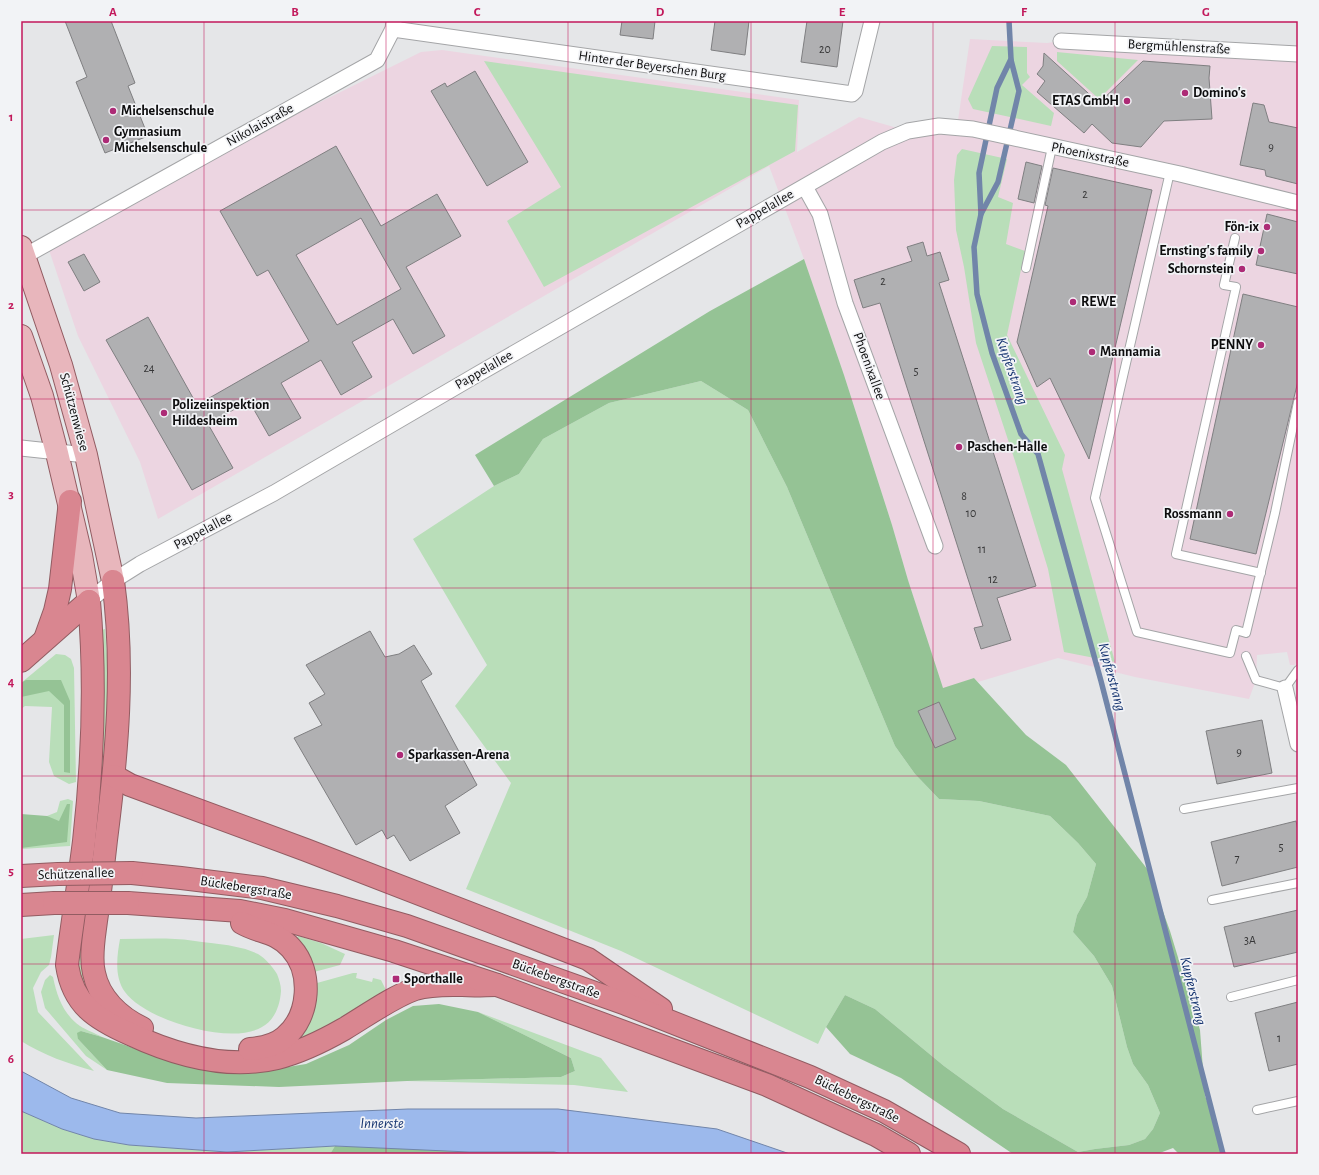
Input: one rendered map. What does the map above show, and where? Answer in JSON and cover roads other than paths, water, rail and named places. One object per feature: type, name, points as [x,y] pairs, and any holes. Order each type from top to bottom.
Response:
[{"type":"highway","points":[[45,639],[55,611],[60,589],[70,501]]},
{"type":"highway","points":[[113,581],[118,615],[120,686],[114,776],[93,957],[94,973],[105,998],[112,1007],[136,1025],[155,1033],[180,1042],[205,1048],[236,1050],[257,1049],[278,1042],[290,1032],[302,1013],[304,1006],[305,983],[301,964],[291,948],[280,939],[272,934],[246,925],[218,909]]},
{"type":"highway","points":[[21,661],[89,601]]},
{"type":"highway","points":[[89,601],[93,678],[93,725],[84,842],[67,965],[68,974],[77,997],[90,1012],[117,1029],[179,1053],[197,1058],[235,1062],[258,1061],[277,1058],[326,1039],[414,989],[435,985],[497,985]]},
{"type":"highway","points":[[114,776],[130,785],[306,850],[588,959],[693,1030]]},
{"type":"highway","name":"Bückebergstraße","points":[[132,873],[195,879],[262,888],[350,909],[407,926],[626,1004],[810,1077],[884,1111],[959,1154]]},
{"type":"highway","name":"Schützenallee","points":[[21,876],[132,873]]},
{"type":"highway","name":"Schützenallee","points":[[21,905],[54,903],[128,903]]},
{"type":"highway","name":"Bückebergstraße","points":[[128,903],[240,911],[292,922],[394,951],[497,985],[767,1085],[876,1135],[909,1154]]},
{"type":"main road","name":"Schützenwiese","points":[[22,254],[61,364],[86,455],[113,581]]},
{"type":"main road","name":"Schützenwiese","points":[[23,347],[42,396],[70,501],[89,601]]},
{"type":"street","name":"Hinter der Beyerschen Burg","points":[[393,25],[852,94],[855,91],[872,21]]},
{"type":"street","name":"Nikolaistraße","points":[[22,254],[377,60],[393,25]]},
{"type":"street","name":"Bergmühlenstraße","points":[[1061,41],[1298,54]]},
{"type":"street","name":"Phoenixstraße","points":[[882,142],[908,131],[934,127],[973,129],[1170,172],[1298,203]]},
{"type":"street","name":"Pappelallee","points":[[89,601],[113,581],[140,564],[274,493],[882,142]]},
{"type":"street","name":"Phoenixallee","points":[[805,187],[820,214],[845,303],[935,546]]},
{"type":"street","points":[[21,448],[86,455]]},
{"type":"street","points":[[1285,688],[1298,744]]},
{"type":"lane","points":[[1026,268],[1052,147]]},
{"type":"lane","points":[[1170,172],[1095,498],[1137,632],[1230,653],[1236,630],[1246,633],[1262,573],[1298,402]]},
{"type":"lane","points":[[1235,238],[1224,285],[1236,287],[1176,554],[1262,573]]},
{"type":"lane","points":[[1246,656],[1256,680],[1285,688],[1298,670]]},
{"type":"lane","points":[[1184,810],[1298,788]]},
{"type":"lane","points":[[1212,900],[1298,883]]},
{"type":"lane","points":[[1231,997],[1298,980]]},
{"type":"lane","points":[[1257,1110],[1298,1101]]},
{"type":"water","name":"Innerste","points":[[21,1071],[71,1098],[120,1113],[196,1118],[408,1109],[558,1109],[717,1129],[790,1154],[564,1154],[554,1152],[469,1152],[335,1146],[227,1152],[129,1145],[94,1139],[62,1129],[21,1111]]},
{"type":"waterway","name":"Kupferstrang","points":[[1009,21],[1011,59],[997,88],[979,173],[981,214],[974,247],[977,294],[992,353],[1021,434],[1038,454],[1101,681],[1223,1154]]},
{"type":"waterway","name":"Kupferstrang","points":[[981,214],[998,182],[1019,91],[1011,60]]},
{"type":"place","name":"Domino's","points":[[1185,93]]},
{"type":"place","name":"ETAS GmbH","points":[[1127,101]]},
{"type":"place","name":"Michelsenschule","points":[[113,111]]},
{"type":"place","name":"Gymnasium Michelsenschule","points":[[106,140]]},
{"type":"place","name":"Fön-ix","points":[[1267,227]]},
{"type":"place","name":"Ernsting's family","points":[[1261,251]]},
{"type":"place","name":"Schornstein","points":[[1242,269]]},
{"type":"place","name":"REWE","points":[[1073,302]]},
{"type":"place","name":"PENNY","points":[[1261,345]]},
{"type":"place","name":"Mannamia","points":[[1092,352]]},
{"type":"place","name":"Polizeiinspektion Hildesheim","points":[[164,413]]},
{"type":"place","name":"Paschen-Halle","points":[[959,447]]},
{"type":"place","name":"Rossmann","points":[[1230,514]]},
{"type":"place","name":"Sparkassen-Arena","points":[[400,755]]},
{"type":"place","name":"Sporthalle","points":[[396,979]]}]
